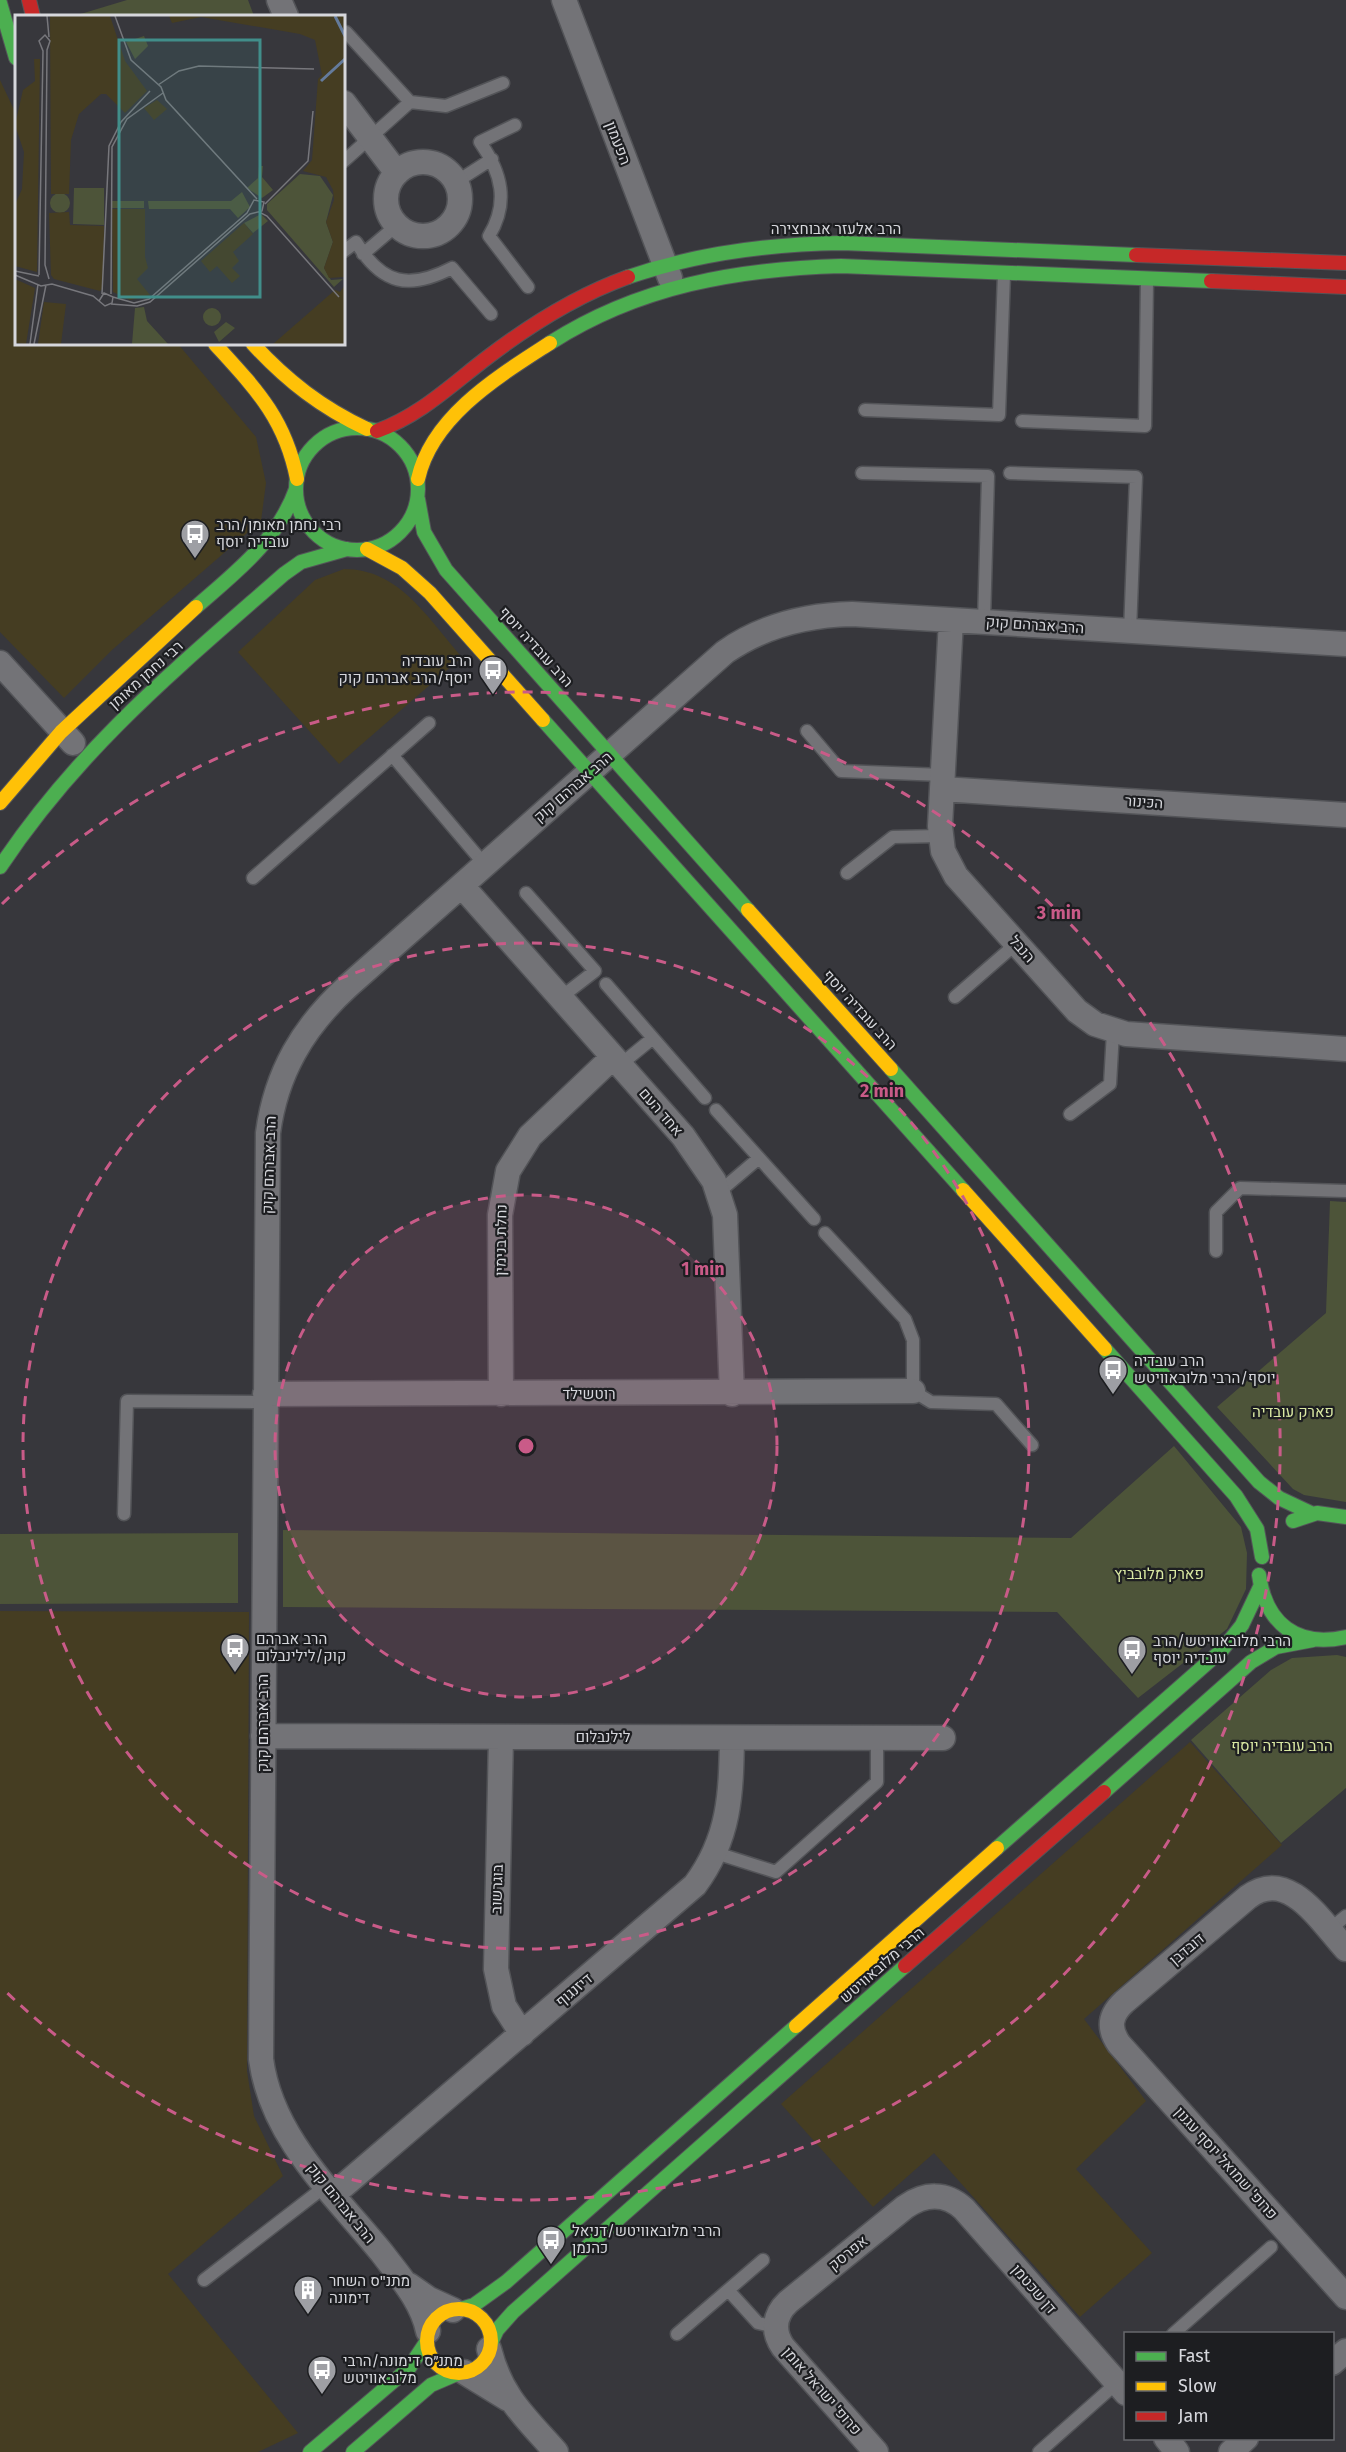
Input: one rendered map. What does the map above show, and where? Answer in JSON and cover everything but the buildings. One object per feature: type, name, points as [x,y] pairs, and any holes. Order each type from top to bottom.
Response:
[{"type":"street","points":[[29,0],[33,15]]},
{"type":"street","points":[[279,0],[286,15]]},
{"type":"street","name":"הפעמון","points":[[564,0],[668,275]]},
{"type":"street","points":[[0,3],[15,55]]},
{"type":"street","points":[[345,104],[396,173]]},
{"type":"street","points":[[429,163],[444,169],[456,182],[459,205],[453,221],[444,228],[423,236],[406,232],[396,225],[390,216],[386,199],[390,182],[396,173],[411,164],[429,163]]},
{"type":"street","name":"הרב אלעזר אבוחצירה","points":[[418,479],[425,456],[444,428],[505,374],[584,322],[623,303],[668,275],[730,249],[806,243],[1346,263]]},
{"type":"street","name":"הרב אלעזר אבוחצירה","points":[[372,430],[396,425],[429,406],[490,355],[573,301],[613,282],[668,275],[806,266],[1346,286]]},
{"type":"street","points":[[216,345],[271,406],[284,426],[294,458],[302,514],[323,540],[347,549],[367,549],[383,544],[404,529],[413,515],[418,499],[418,479],[413,463],[404,449],[392,438],[312,401],[281,374],[254,345]]},
{"type":"street","points":[[297,484],[302,462],[318,442],[341,430],[372,430]]},
{"type":"street","name":"רבי נחמן מאומן","points":[[0,803],[60,730],[102,689],[266,542],[287,514],[297,484]]},
{"type":"street","name":"הרב עובדיה יוסף","points":[[418,499],[418,512],[424,534],[446,572],[1259,1482],[1279,1498],[1313,1514]]},
{"type":"street","name":"רבי נחמן מאומן","points":[[0,867],[45,801],[84,756],[126,715],[284,574],[301,562],[347,549]]},
{"type":"street","points":[[367,549],[389,558],[423,586],[1236,1496],[1257,1529],[1262,1557],[1260,1587],[1266,1606],[1278,1622],[1297,1635],[1313,1640],[1342,1639]]},
{"type":"street","name":"הרב אברהם קוק","points":[[428,2336],[420,2308],[401,2277],[283,2127],[268,2096],[262,2072],[260,2044],[268,1133],[282,1074],[299,1041],[321,1012],[725,652],[769,628],[801,619],[835,615],[1346,644]]},
{"type":"street","name":"הנבל","points":[[951,620],[940,836],[945,856],[956,876],[1077,1011],[1095,1024],[1113,1032],[1346,1049]]},
{"type":"street","points":[[0,663],[84,756]]},
{"type":"street","name":"הכינור","points":[[942,782],[1346,815]]},
{"type":"street","name":"אחד העם","points":[[462,886],[693,1148],[718,1192],[728,1240],[732,1394]]},
{"type":"street","name":"נחלת בנימין","points":[[501,1394],[500,1215],[508,1171],[530,1136],[616,1061]]},
{"type":"street","name":"רוטשילד","points":[[266,1398],[913,1391]]},
{"type":"street","points":[[1262,1557],[1277,1533],[1294,1520],[1313,1514],[1331,1513],[1345,1516]]},
{"type":"street","name":"הרבי מלובאוויטש","points":[[457,2309],[477,2303],[506,2282],[1222,1650],[1242,1625],[1260,1587]]},
{"type":"street","name":"הרבי מלובאוויטש","points":[[490,2346],[497,2330],[513,2312],[1251,1662],[1276,1647],[1313,1640]]},
{"type":"street","name":"לילנבלום","points":[[263,1736],[943,1738]]},
{"type":"street","name":"בוגרשוב","points":[[501,1737],[496,1969],[504,2006],[522,2034]]},
{"type":"street","name":"דיזנגוף","points":[[330,2189],[522,2034],[680,1901],[695,1885],[716,1853],[729,1804],[732,1738]]},
{"type":"street","name":"דובדבן","points":[[1111,2025],[1113,2016],[1119,2007],[1259,1890],[1276,1887],[1297,1896],[1337,1923]]},
{"type":"street","points":[[1337,1923],[1346,1949]]},
{"type":"street","name":"פרופ' שמואל יוסף עגנון","points":[[1111,2025],[1119,2044],[1346,2297]]},
{"type":"street","name":"אפרסק","points":[[775,2327],[777,2317],[783,2307],[815,2280],[905,2207],[923,2197],[935,2196]]},
{"type":"street","name":"דן שכטמן","points":[[935,2196],[948,2198],[964,2209],[1123,2384]]},
{"type":"street","name":"הרב אברהם קוק","points":[[401,2277],[429,2299],[457,2309]]},
{"type":"street","points":[[310,2452],[409,2368],[440,2315],[457,2309],[481,2318],[489,2331],[490,2346],[499,2382],[510,2400],[556,2452]]},
{"type":"street","name":"פרופ' ישראל אומן","points":[[775,2327],[777,2337],[786,2351],[876,2452]]},
{"type":"street","points":[[428,2336],[434,2362],[444,2369],[461,2373],[510,2400]]},
{"type":"street","points":[[353,2452],[431,2385],[480,2365],[490,2346]]},
{"type":"street","points":[[1334,2361],[1346,2351]]},
{"type":"street","points":[[1167,2440],[1177,2452]]},
{"type":"street","points":[[1231,2452],[1245,2440]]},
{"type":"lane","points":[[346,32],[410,102],[446,106],[503,83]]},
{"type":"lane","points":[[345,160],[410,102]]},
{"type":"lane","points":[[515,125],[480,142],[492,159],[499,178],[502,197],[499,217],[489,236],[528,287]]},
{"type":"lane","points":[[456,182],[492,159]]},
{"type":"lane","points":[[363,254],[396,225]]},
{"type":"lane","points":[[345,250],[356,242],[363,254],[379,271],[407,282],[428,279],[452,268],[491,314]]},
{"type":"lane","points":[[865,410],[999,415],[1004,273]]},
{"type":"lane","points":[[1022,421],[1145,426],[1147,279]]},
{"type":"lane","points":[[862,473],[988,476],[984,622]]},
{"type":"lane","points":[[1010,473],[1137,477],[1130,631]]},
{"type":"lane","points":[[253,878],[429,723]]},
{"type":"lane","points":[[807,731],[841,771],[942,782]]},
{"type":"lane","points":[[392,755],[485,865]]},
{"type":"lane","points":[[847,873],[893,837],[940,836]]},
{"type":"lane","points":[[526,893],[595,971],[560,998]]},
{"type":"lane","points":[[955,997],[1017,943]]},
{"type":"lane","points":[[606,984],[705,1098]]},
{"type":"lane","points":[[1070,1114],[1110,1084],[1113,1032]]},
{"type":"lane","points":[[616,1061],[652,1038]]},
{"type":"lane","points":[[716,1110],[814,1219]]},
{"type":"lane","points":[[718,1192],[759,1158]]},
{"type":"lane","points":[[1216,1251],[1216,1212],[1240,1188],[1346,1191]]},
{"type":"lane","points":[[825,1233],[905,1319],[912,1340],[913,1391],[930,1402],[996,1404],[1032,1445]]},
{"type":"lane","points":[[124,1514],[127,1401],[266,1398]]},
{"type":"lane","points":[[716,1853],[776,1872],[878,1782],[877,1738]]},
{"type":"lane","points":[[204,2280],[330,2189]]},
{"type":"lane","points":[[1175,2332],[1271,2247]]},
{"type":"lane","points":[[676,2334],[763,2260]]},
{"type":"lane","points":[[728,2290],[758,2323],[775,2327]]},
{"type":"lane","points":[[1039,2452],[1123,2384]]},
{"type":"green space","points":[[127,0],[248,0],[254,15],[77,15]]},
{"type":"green space","name":"פארק עובדיה","points":[[1330,1201],[1346,1202],[1346,1502],[1304,1495],[1293,1489],[1217,1407],[1326,1313]]},
{"type":"green space","name":"פארק מלובביץ","points":[[1174,1446],[1241,1527],[1247,1553],[1246,1589],[1227,1629],[1138,1698],[1057,1612],[283,1607],[283,1530],[1071,1538]]},
{"type":"green space","points":[[238,1533],[238,1603],[0,1604],[0,1534]]},
{"type":"green space","name":"הרב עובדיה יוסף","points":[[1337,1655],[1346,1657],[1346,1788],[1281,1843],[1191,1740],[1271,1670],[1292,1658]]},
{"type":"sand","points":[[0,80],[15,112],[15,345],[179,345],[256,437],[266,483],[261,521],[112,650],[64,698],[0,632]]},
{"type":"sand","points":[[344,569],[364,571],[381,577],[397,587],[424,612],[462,657],[339,764],[238,652],[315,580]]},
{"type":"sand","points":[[0,1611],[249,1612],[247,2071],[254,2116],[283,2176],[168,2274],[298,2433],[258,2452],[0,2452]]},
{"type":"sand","points":[[1190,1742],[1282,1845],[1084,2019],[1146,2101],[1076,2169],[1152,2253],[1080,2317],[934,2153],[873,2207],[781,2104]]},
{"type":"traffic: fast","points":[[0,3],[15,55]]},
{"type":"traffic: fast","points":[[628,277],[707,256],[787,245],[842,243],[1136,255]]},
{"type":"traffic: fast","points":[[550,343],[584,323],[654,294],[690,284],[764,271],[841,266],[1211,281]]},
{"type":"traffic: fast","points":[[357,428],[380,433],[391,438],[400,446],[408,455],[413,466],[418,489],[413,512],[408,523],[400,532],[391,540],[380,545],[357,550],[334,545],[323,540],[314,532],[306,523],[301,512],[296,489],[301,466],[306,455],[314,446],[323,438],[334,433],[357,428]]},
{"type":"traffic: fast","points":[[196,607],[240,568],[267,540],[288,507],[296,489]]},
{"type":"traffic: fast","points":[[418,499],[424,532],[446,570],[748,910]]},
{"type":"traffic: fast","points":[[0,867],[63,784],[97,746],[168,676],[284,574],[301,562],[347,549]]},
{"type":"traffic: fast","points":[[543,720],[963,1190]]},
{"type":"traffic: fast","points":[[891,1069],[1259,1482],[1279,1498],[1313,1514]]},
{"type":"traffic: fast","points":[[1105,1349],[1236,1496],[1257,1529],[1262,1557]]},
{"type":"traffic: fast","points":[[1293,1521],[1317,1513],[1346,1517]]},
{"type":"traffic: fast","points":[[1259,1575],[1269,1607],[1287,1628],[1313,1639],[1328,1640],[1346,1637]]},
{"type":"traffic: fast","points":[[997,1848],[1222,1650],[1242,1625],[1260,1587]]},
{"type":"traffic: fast","points":[[1104,1792],[1251,1662],[1276,1647],[1313,1640]]},
{"type":"traffic: fast","points":[[491,2343],[497,2330],[513,2312],[905,1966]]},
{"type":"traffic: fast","points":[[461,2309],[474,2305],[506,2282],[796,2026]]},
{"type":"traffic: fast","points":[[310,2452],[409,2368],[427,2341]]},
{"type":"traffic: fast","points":[[353,2452],[431,2385],[459,2373]]},
{"type":"traffic: slow","points":[[418,479],[426,456],[437,436],[452,417],[490,384],[550,343]]},
{"type":"traffic: slow","points":[[216,345],[255,390],[276,421],[292,457],[297,479]]},
{"type":"traffic: slow","points":[[254,345],[279,370],[320,403],[367,429]]},
{"type":"traffic: slow","points":[[367,549],[402,568],[430,593],[543,720]]},
{"type":"traffic: slow","points":[[0,803],[61,732],[196,607]]},
{"type":"traffic: slow","points":[[748,910],[891,1069]]},
{"type":"traffic: slow","points":[[963,1190],[1105,1349]]},
{"type":"traffic: slow","points":[[796,2026],[997,1848]]},
{"type":"traffic: slow","points":[[459,2309],[482,2318],[491,2341],[482,2364],[459,2373],[436,2364],[427,2341],[436,2318],[459,2309]]},
{"type":"traffic: jam","points":[[29,0],[33,15]]},
{"type":"traffic: jam","points":[[1136,255],[1346,263]]},
{"type":"traffic: jam","points":[[377,431],[422,408],[538,322],[573,302],[628,277]]},
{"type":"traffic: jam","points":[[1211,281],[1346,287]]},
{"type":"traffic: jam","points":[[905,1966],[1104,1792]]},
{"type":"place","name":"רבי נחמן מאומן/הרב עובדיה יוסף","points":[[195,560]]},
{"type":"place","name":"הרב עובדיה יוסף/הרב אברהם קוק","points":[[493,696]]},
{"type":"place","name":"הרב עובדיה יוסף/הרבי מלובאוויטש","points":[[1113,1396]]},
{"type":"place","name":"הרב אברהם קוק/לילינבלום","points":[[235,1674]]},
{"type":"place","name":"הרבי מלובאוויטש/הרב עובדיה יוסף","points":[[1132,1676]]},
{"type":"place","name":"הרבי מלובאוויטש/דניאל כהנמן","points":[[551,2266]]},
{"type":"place","name":"מתנ\"ס השחר דימונה","points":[[308,2316]]},
{"type":"place","name":"מתנ״ס דימונה/הרבי מלובאוויטש","points":[[322,2396]]}]
